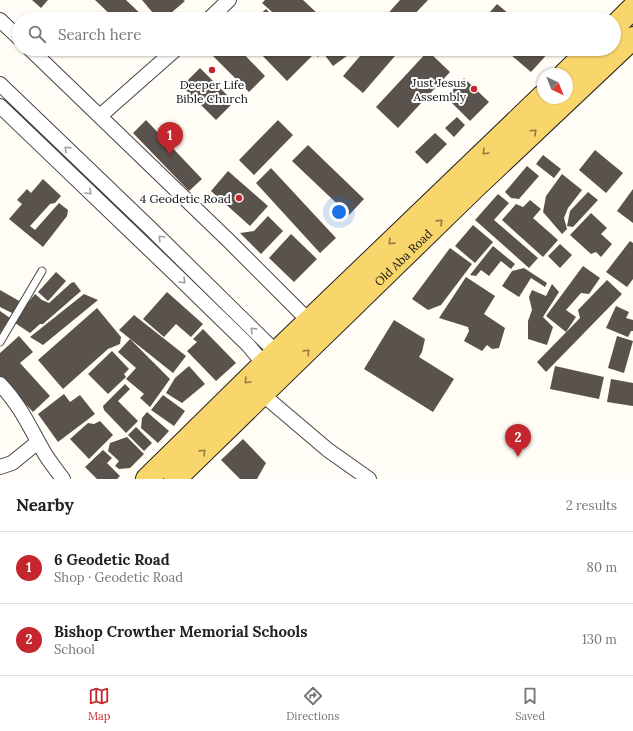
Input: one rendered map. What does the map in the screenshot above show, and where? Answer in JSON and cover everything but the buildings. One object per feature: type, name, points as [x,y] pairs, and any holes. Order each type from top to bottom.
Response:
[{"type":"main road","points":[[621,20],[633,8]]},
{"type":"main road","name":"Old Aba Road","points":[[621,49],[633,38]]},
{"type":"main road","points":[[571,68],[584,56]]},
{"type":"main road","name":"Old Aba Road","points":[[317,328],[480,183],[614,56]]},
{"type":"main road","name":"Old Aba Road","points":[[175,479],[274,371],[537,102]]},
{"type":"main road","name":"Old Aba Road","points":[[147,479],[274,371]]},
{"type":"street","points":[[216,12],[229,0]]},
{"type":"street","points":[[0,20],[12,31]]},
{"type":"street","points":[[37,56],[317,328]]},
{"type":"street","points":[[100,116],[168,56]]},
{"type":"street","points":[[0,84],[150,228],[274,371],[328,450],[369,479]]},
{"type":"street","points":[[0,106],[172,270],[274,371]]},
{"type":"street","points":[[0,384],[12,396],[20,408],[38,442],[63,479]]},
{"type":"street","points":[[0,467],[12,463],[38,442]]},
{"type":"lane","points":[[0,342],[42,271]]},
{"type":"place","name":"Deeper Life Bible Church","points":[[212,70]]},
{"type":"place","name":"Just Jesus Assembly","points":[[474,89]]},
{"type":"place","name":"6 Geodetic Road","points":[[170,155]]},
{"type":"place","name":"4 Geodetic Road","points":[[239,198]]},
{"type":"place","name":"Bishop Crowther Memorial Schools","points":[[518,457]]}]
